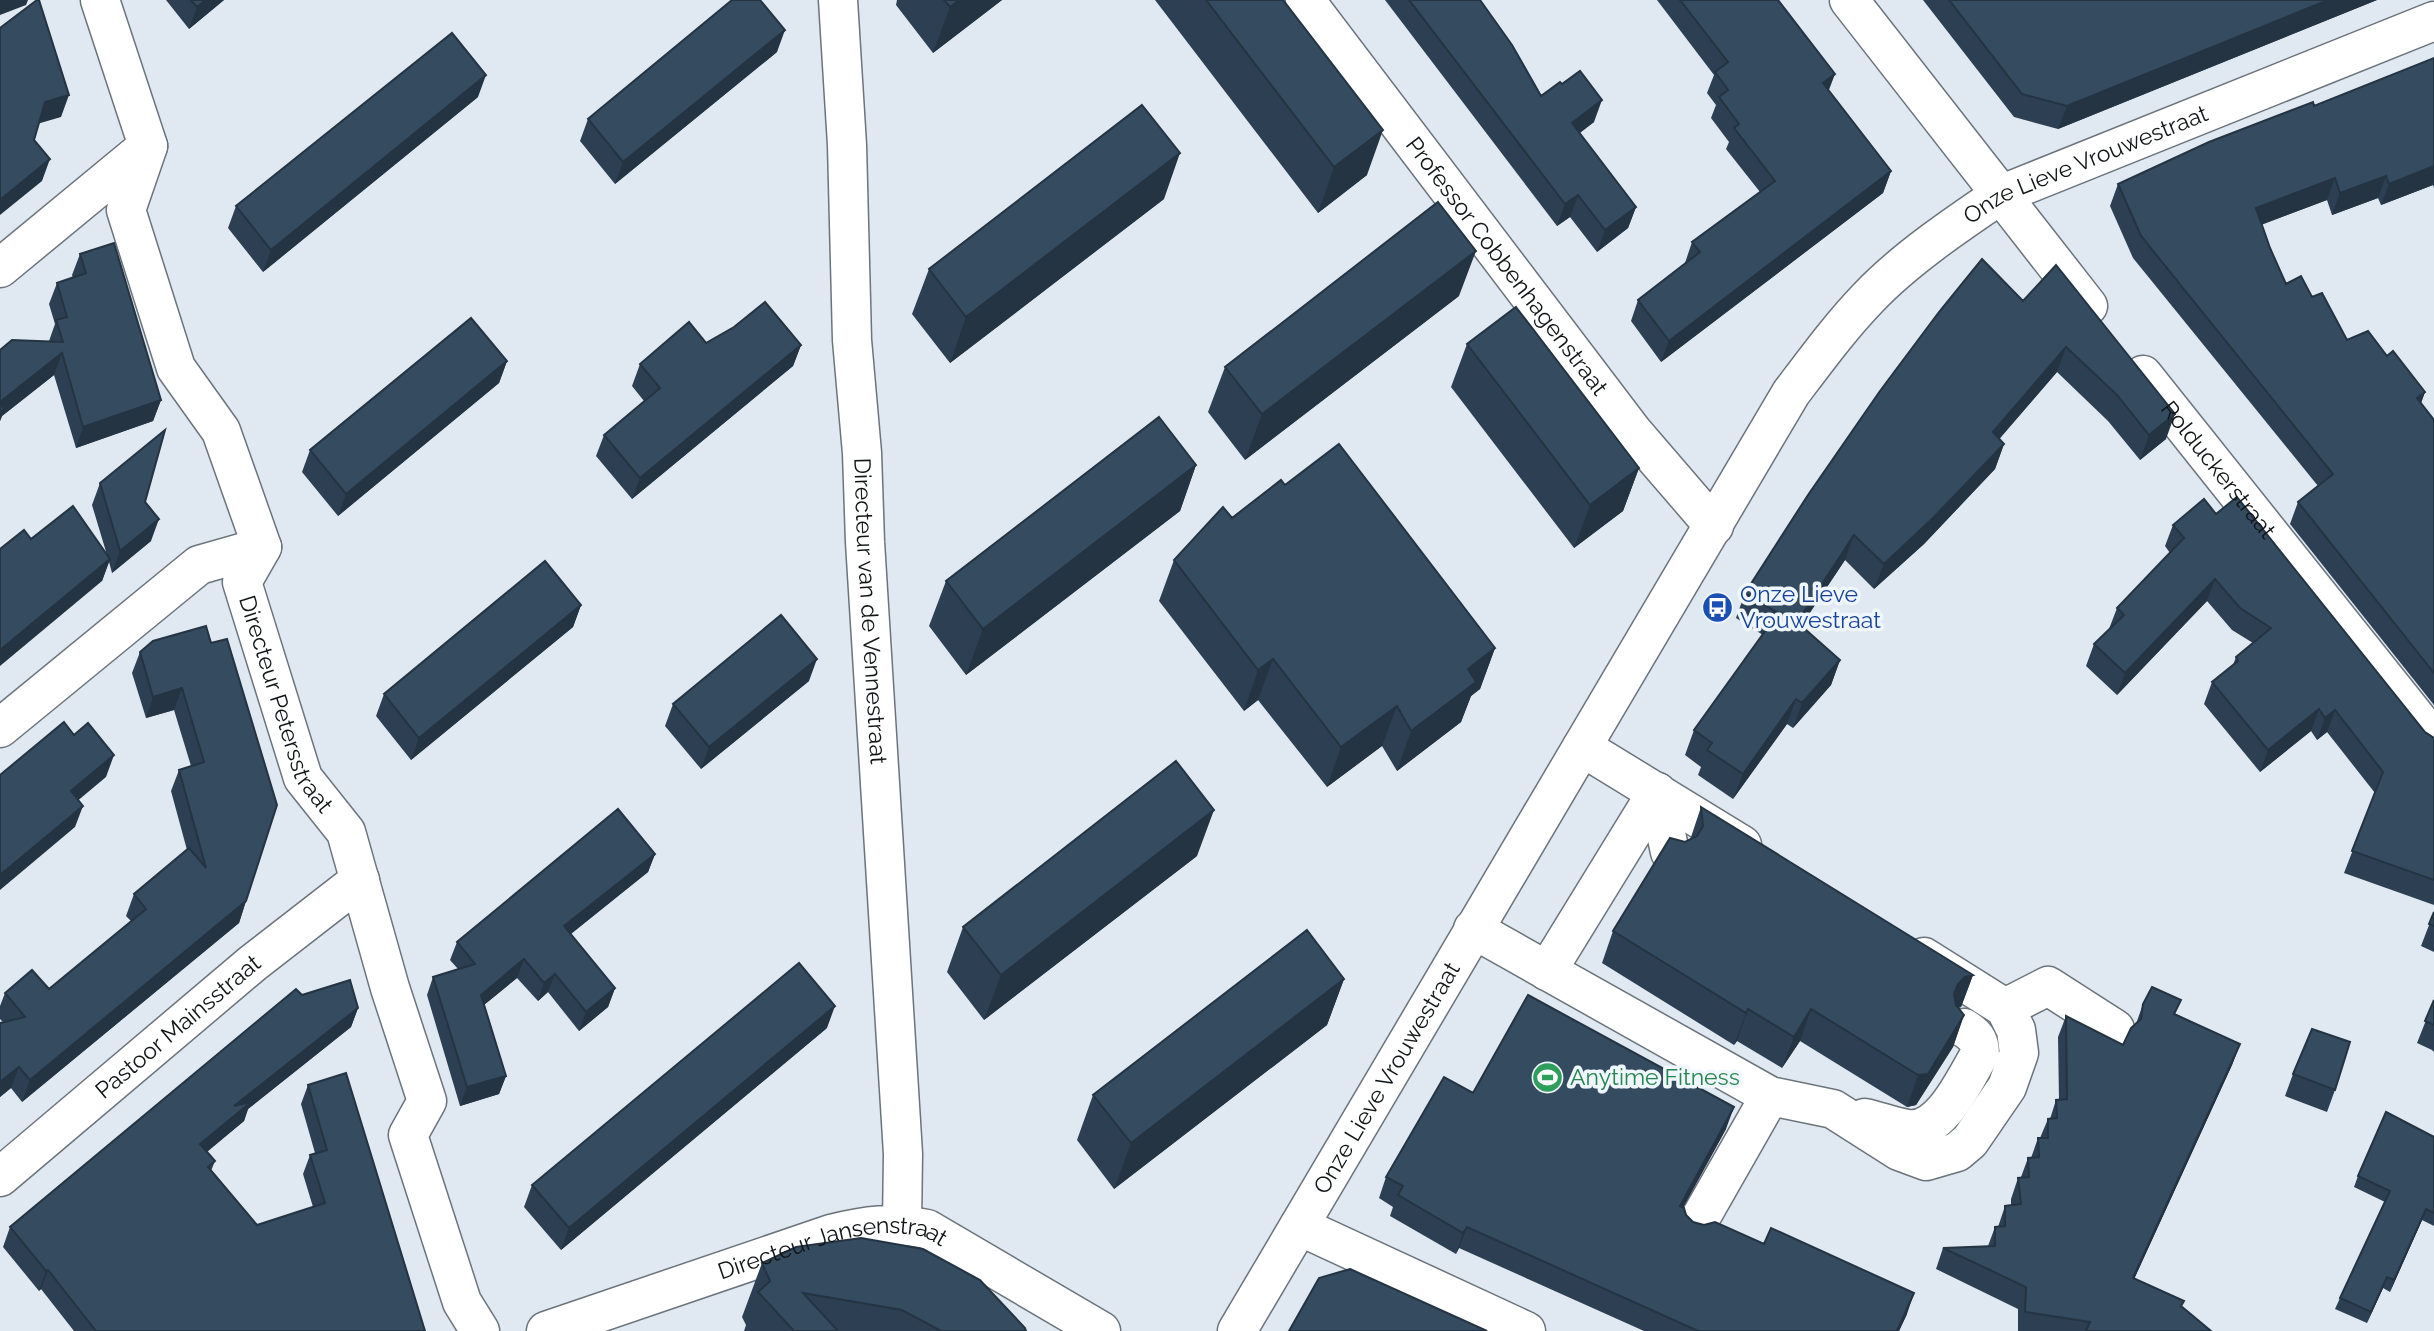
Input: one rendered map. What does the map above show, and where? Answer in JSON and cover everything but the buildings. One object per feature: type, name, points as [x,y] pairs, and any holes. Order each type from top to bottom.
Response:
[{"type":"street","points":[[0,727],[199,565],[262,547],[221,431],[176,368],[126,211],[148,146],[100,0]]},
{"type":"street","name":"Directeur van de Vennestraat","points":[[838,0],[847,145],[852,340],[862,453],[865,542],[903,1154],[902,1224]]},
{"type":"street","name":"Professor Cobbenhagenstraat","points":[[1306,0],[1625,422],[1714,526]]},
{"type":"street","name":"Rolduckerstraat","points":[[1849,0],[2000,195],[2434,740]]},
{"type":"street","name":"Onze Lieve Vrouwestraat","points":[[1237,1331],[1791,393],[1829,342],[1871,295],[1962,221],[2000,195],[2434,21]]},
{"type":"street","points":[[0,268],[148,146]]},
{"type":"street","name":"Directeur Petersstraat","points":[[262,547],[242,582],[303,778],[346,832],[390,988],[427,1101],[408,1135],[462,1302],[480,1331]]},
{"type":"street","points":[[1583,747],[1773,864]]},
{"type":"street","points":[[1657,792],[1670,852]]},
{"type":"street","points":[[1547,971],[1657,792]]},
{"type":"street","name":"Pastoor Mainsstraat","points":[[0,1177],[253,963],[360,880]]},
{"type":"street","points":[[1474,929],[1770,1096],[1833,1109],[1907,1129],[1930,1124],[1944,1112],[1980,1054],[1980,1044],[1976,1036],[1964,1028]]},
{"type":"street","points":[[1833,1109],[1899,1151],[1926,1161],[1957,1152],[1970,1141],[2007,1087],[2019,1053],[2016,1030],[2005,1007],[1900,943]]},
{"type":"street","points":[[2005,1007],[2048,986],[2115,1029]]},
{"type":"street","points":[[1697,1224],[1770,1096]]},
{"type":"street","name":"Directeur Jansenstraat","points":[[546,1331],[831,1234],[868,1224],[902,1224],[927,1229],[1101,1331]]},
{"type":"street","points":[[1299,1226],[1526,1331]]},
{"type":"place","name":"Onze Lieve Vrouwestraat","points":[[1717,607]]},
{"type":"place","name":"Anytime Fitness","points":[[1547,1077]]}]
